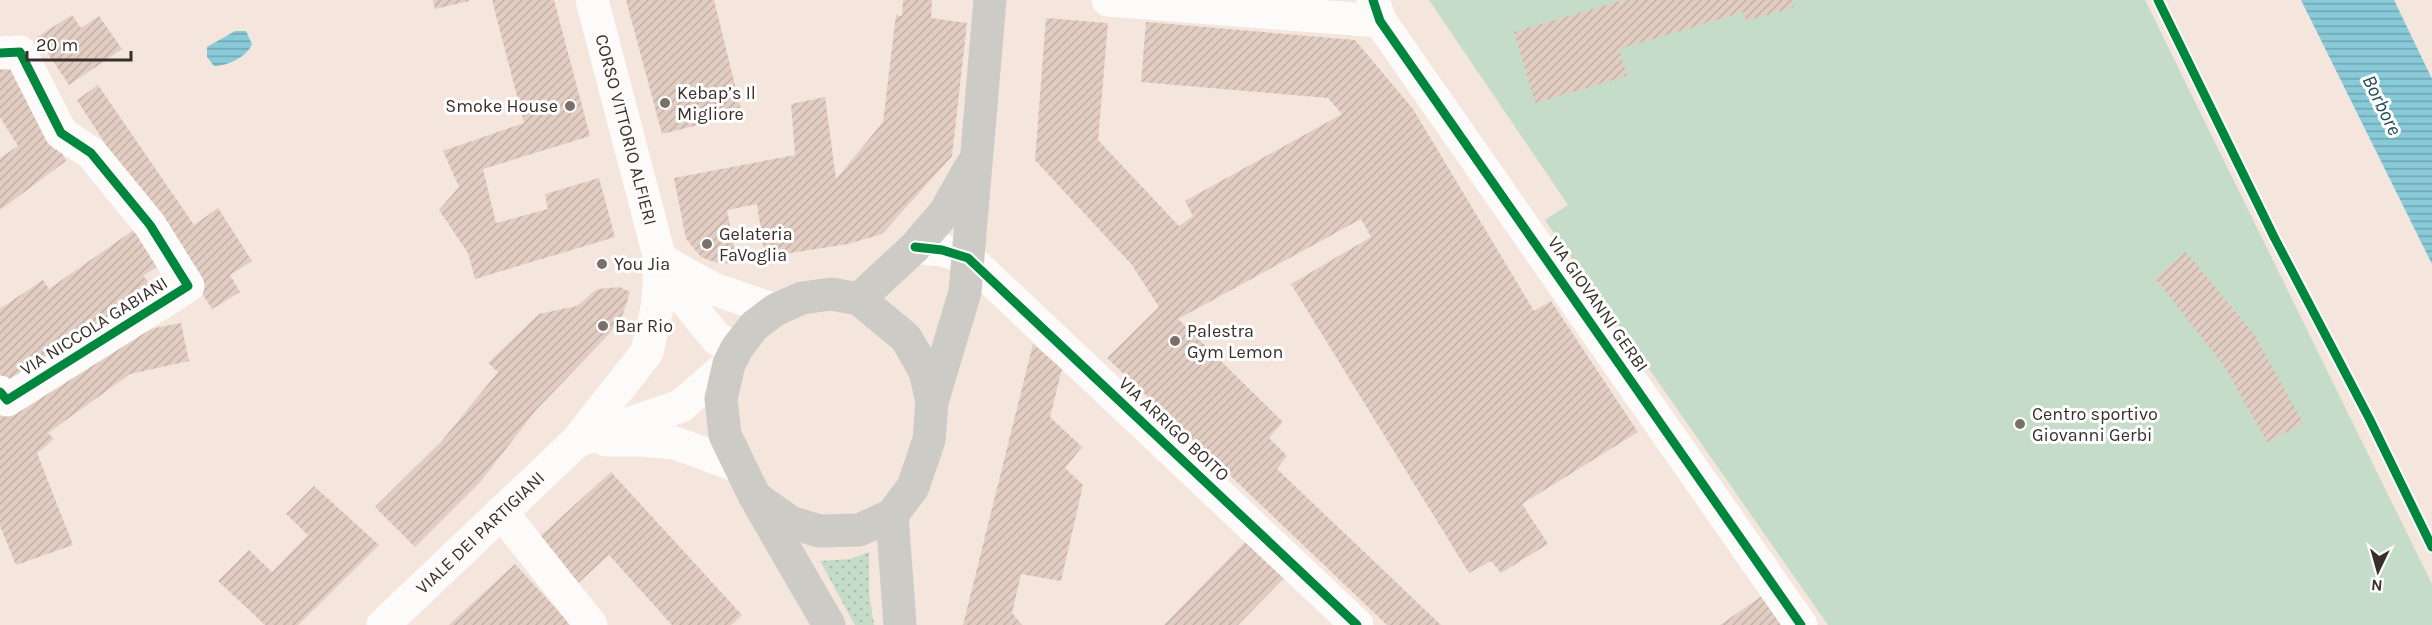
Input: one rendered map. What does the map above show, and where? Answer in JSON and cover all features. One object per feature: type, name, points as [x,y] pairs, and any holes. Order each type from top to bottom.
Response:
[{"type":"main road","points":[[755,497],[790,522],[819,531],[859,530],[892,515],[913,487],[929,440],[932,402],[965,292],[990,0]]},
{"type":"main road","points":[[859,298],[915,247],[945,212],[975,160]]},
{"type":"main road","points":[[829,625],[755,497],[725,435],[721,399],[733,356],[754,326],[775,310],[802,298],[831,294],[859,298],[906,338],[925,371],[932,402]]},
{"type":"main road","points":[[892,515],[900,625]]},
{"type":"street","name":"CORSO VITTORIO ALFIERI","points":[[592,0],[660,259],[674,286],[733,356]]},
{"type":"street","points":[[1108,0],[1376,11]]},
{"type":"street","name":"VIA GIOVANNI GERBI","points":[[1376,11],[1801,625]]},
{"type":"street","name":"VIA NICCOLA GABIANI","points":[[0,53],[20,52],[61,133],[91,153],[150,225],[188,286],[6,400],[0,392]]},
{"type":"street","points":[[915,247],[942,250],[968,258]]},
{"type":"street","name":"VIA ARRIGO BOITO","points":[[968,258],[1357,625]]},
{"type":"street","name":"CORSO VITTORIO ALFIERI","points":[[577,441],[647,352],[658,303],[660,259]]},
{"type":"street","points":[[660,259],[711,288],[775,310]]},
{"type":"street","name":"VIALE DEI PARTIGIANI","points":[[383,625],[577,441],[681,406],[733,356]]},
{"type":"street","points":[[577,441],[642,440],[675,443],[741,467]]},
{"type":"street","points":[[501,512],[591,625]]},
{"type":"green space","name":"Centro sportivo Giovanni Gerbi","points":[[1429,0],[2145,0],[2432,584],[2432,625],[1828,625],[1545,220],[1568,205]]},
{"type":"green space","points":[[869,552],[869,593],[874,625],[855,625],[820,561],[850,559]]},
{"type":"water","name":"Borbore","points":[[2301,0],[2394,0],[2432,79],[2432,264]]},
{"type":"water","points":[[235,31],[246,31],[252,44],[249,49],[236,60],[214,66],[207,57],[207,47]]},
{"type":"building","points":[[433,0],[469,0],[469,1],[435,9]]},
{"type":"building","points":[[492,0],[554,0],[590,136],[483,169],[496,223],[548,209],[545,194],[599,178],[615,237],[475,279],[468,253],[439,210],[459,187],[443,151],[524,123]]},
{"type":"building","points":[[626,0],[714,0],[742,114],[662,134]]},
{"type":"building","points":[[903,0],[932,0],[931,18],[967,23],[952,156],[882,234],[848,244],[765,257],[757,204],[727,210],[737,262],[720,264],[701,257],[686,239],[674,178],[795,155],[791,104],[825,97],[836,179],[883,122],[896,15],[902,16]]},
{"type":"building","points":[[1624,0],[1792,0],[1794,7],[1746,21],[1743,12],[1619,49],[1627,76],[1535,103],[1514,32]]},
{"type":"building","points":[[72,15],[81,28],[99,16],[122,49],[69,85],[37,37]]},
{"type":"building","points":[[1046,18],[1108,23],[1098,140],[1179,226],[1193,216],[1185,201],[1342,114],[1328,98],[1141,82],[1146,22],[1355,40],[1413,109],[1534,311],[1551,301],[1638,432],[1522,504],[1548,544],[1501,573],[1491,561],[1469,573],[1291,284],[1371,237],[1361,219],[1178,319],[1283,422],[1269,438],[1287,456],[1277,469],[1441,625],[1387,625],[1107,358],[1159,307],[1132,265],[1035,160]]},
{"type":"building","points":[[0,58],[33,93],[66,161],[0,210],[0,158],[18,146],[0,117]]},
{"type":"building","points":[[98,85],[194,225],[218,208],[252,261],[230,275],[240,292],[212,309],[77,100]]},
{"type":"building","points":[[141,225],[165,261],[143,276],[155,289],[10,390],[0,378],[0,306],[1,308],[43,280],[49,289]]},
{"type":"building","points":[[2186,252],[2254,334],[2303,423],[2267,442],[2224,366],[2155,278]]},
{"type":"building","points":[[620,287],[630,292],[623,314],[609,334],[536,410],[481,481],[415,547],[375,507],[441,442],[498,372],[488,363],[539,314],[577,306],[597,289]]},
{"type":"building","points":[[181,323],[189,361],[130,374],[48,433],[54,439],[37,453],[73,545],[16,565],[0,526],[0,406],[123,334]]},
{"type":"building","points":[[1033,344],[1062,369],[1050,417],[1082,447],[1065,468],[1083,485],[1061,581],[1021,574],[1012,613],[1022,625],[963,625]]},
{"type":"building","points":[[611,472],[742,615],[731,625],[672,625],[609,555],[575,586],[535,541]]},
{"type":"building","points":[[314,486],[379,545],[298,625],[265,625],[218,581],[249,550],[272,572],[308,535],[286,514]]},
{"type":"building","points":[[1247,540],[1285,577],[1238,625],[1164,625]]},
{"type":"building","points":[[515,564],[571,625],[449,625]]},
{"type":"building","points":[[1762,596],[1782,625],[1720,625]]},
{"type":"cycle path","points":[[1373,0],[1380,21],[1801,625]]},
{"type":"cycle path","points":[[2158,0],[2274,237],[2369,418],[2432,547]]},
{"type":"cycle path","points":[[0,53],[20,52],[61,133],[91,153],[150,225],[188,286],[7,400],[0,392]]},
{"type":"cycle path","points":[[915,247],[942,250],[968,258],[1357,625]]},
{"type":"place","name":"Kebap’s Il Migliore","points":[[665,103]]},
{"type":"place","name":"Smoke House","points":[[570,106]]},
{"type":"place","name":"Gelateria FaVoglia","points":[[707,244]]},
{"type":"place","name":"You Jia","points":[[602,264]]},
{"type":"place","name":"Bar Rio","points":[[603,326]]},
{"type":"place","name":"Palestra Gym Lemon","points":[[1175,341]]},
{"type":"place","name":"Centro sportivo Giovanni Gerbi","points":[[2020,424]]}]
